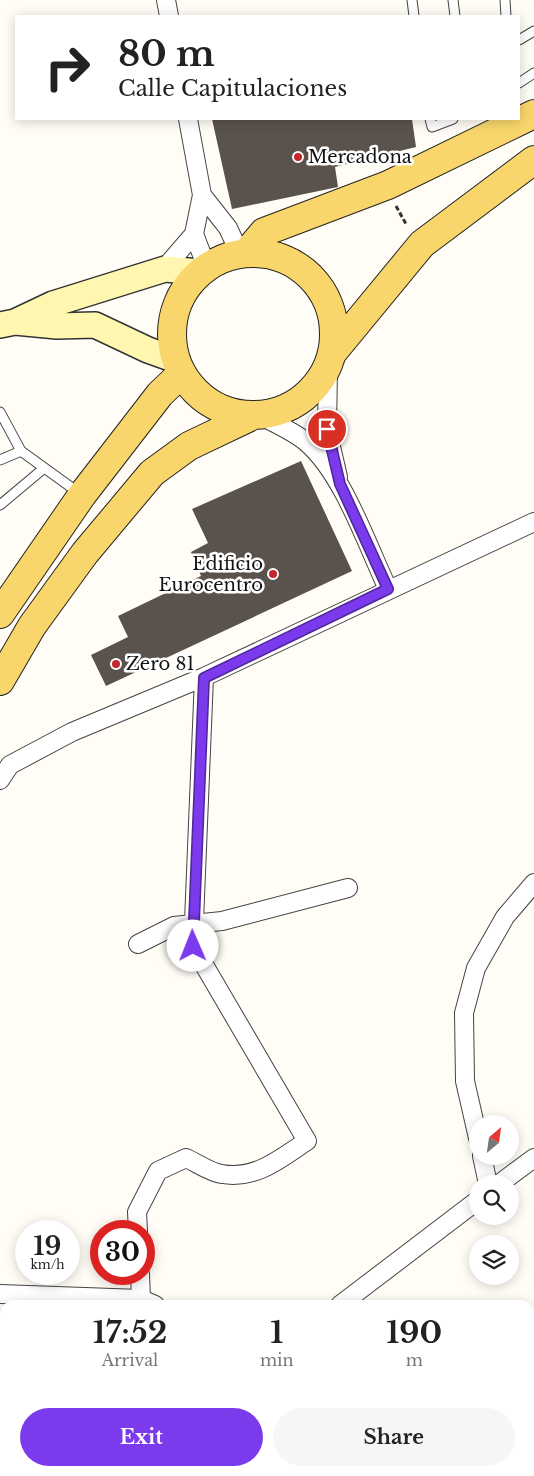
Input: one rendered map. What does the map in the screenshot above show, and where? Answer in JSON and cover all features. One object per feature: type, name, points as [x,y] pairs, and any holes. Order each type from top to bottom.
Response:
[{"type":"main road","points":[[243,253],[264,232],[388,185],[534,114]]},
{"type":"main road","points":[[330,360],[335,326],[328,302],[314,280],[295,264],[271,254],[243,253],[221,259],[203,270],[184,290],[175,312],[172,336],[179,367],[195,391],[212,404],[233,413],[257,415],[280,411],[300,401],[316,386],[330,360],[422,244],[534,160]]},
{"type":"main road","points":[[8,324],[53,304],[163,270],[203,270]]},
{"type":"main road","points":[[8,324],[95,325],[179,367]]},
{"type":"main road","points":[[0,614],[82,495],[179,367]]},
{"type":"main road","points":[[0,681],[32,626],[85,553],[152,473],[189,446],[257,415]]},
{"type":"street","points":[[166,0],[170,15]]},
{"type":"street","points":[[188,120],[202,195],[194,234],[203,270]]},
{"type":"street","points":[[202,195],[228,228],[243,253]]},
{"type":"street","points":[[163,270],[194,234]]},
{"type":"street","points":[[330,360],[327,429],[340,484],[388,589]]},
{"type":"street","points":[[257,415],[306,441],[340,484]]},
{"type":"street","points":[[0,780],[10,765],[72,732],[204,678],[388,589],[534,522]]},
{"type":"street","points":[[138,1220],[138,1212],[158,1171],[186,1158],[221,1174],[247,1174],[265,1168],[308,1141],[193,946],[192,925],[204,678]]},
{"type":"street","points":[[473,1115],[465,1081],[464,1013],[476,968],[504,917],[534,883]]},
{"type":"street","points":[[138,944],[174,926],[222,921],[348,888]]},
{"type":"street","points":[[511,1175],[534,1158]]},
{"type":"street","points":[[347,1300],[469,1207]]},
{"type":"street","points":[[143,1285],[147,1300]]},
{"type":"street","points":[[0,1294],[87,1300]]},
{"type":"lane","points":[[412,0],[414,15]]},
{"type":"lane","points":[[453,0],[455,15]]},
{"type":"lane","points":[[504,0],[506,15]]},
{"type":"lane","points":[[520,39],[534,31]]},
{"type":"lane","points":[[520,82],[534,73]]},
{"type":"lane","points":[[430,120],[432,127],[450,120]]},
{"type":"lane","points":[[0,414],[21,451],[43,469],[82,495]]},
{"type":"lane","points":[[0,460],[21,451]]},
{"type":"lane","points":[[0,505],[43,469]]},
{"type":"path","points":[[388,185],[400,216],[422,244]]},
{"type":"building","name":"Mercadona","points":[[212,120],[412,120],[416,147],[335,167],[338,187],[232,209]]},
{"type":"building","name":"Edificio Eurocentro","points":[[301,461],[352,571],[106,686],[91,655],[128,637],[118,616],[201,576],[191,552],[208,543],[192,509]]},
{"type":"place","name":"Mercadona","points":[[298,157]]},
{"type":"place","name":"Edificio Eurocentro","points":[[273,574]]},
{"type":"place","name":"Zero 81","points":[[116,664]]},
{"type":"route","points":[[193,946],[192,925],[204,678],[388,589],[340,484],[327,429]]}]
